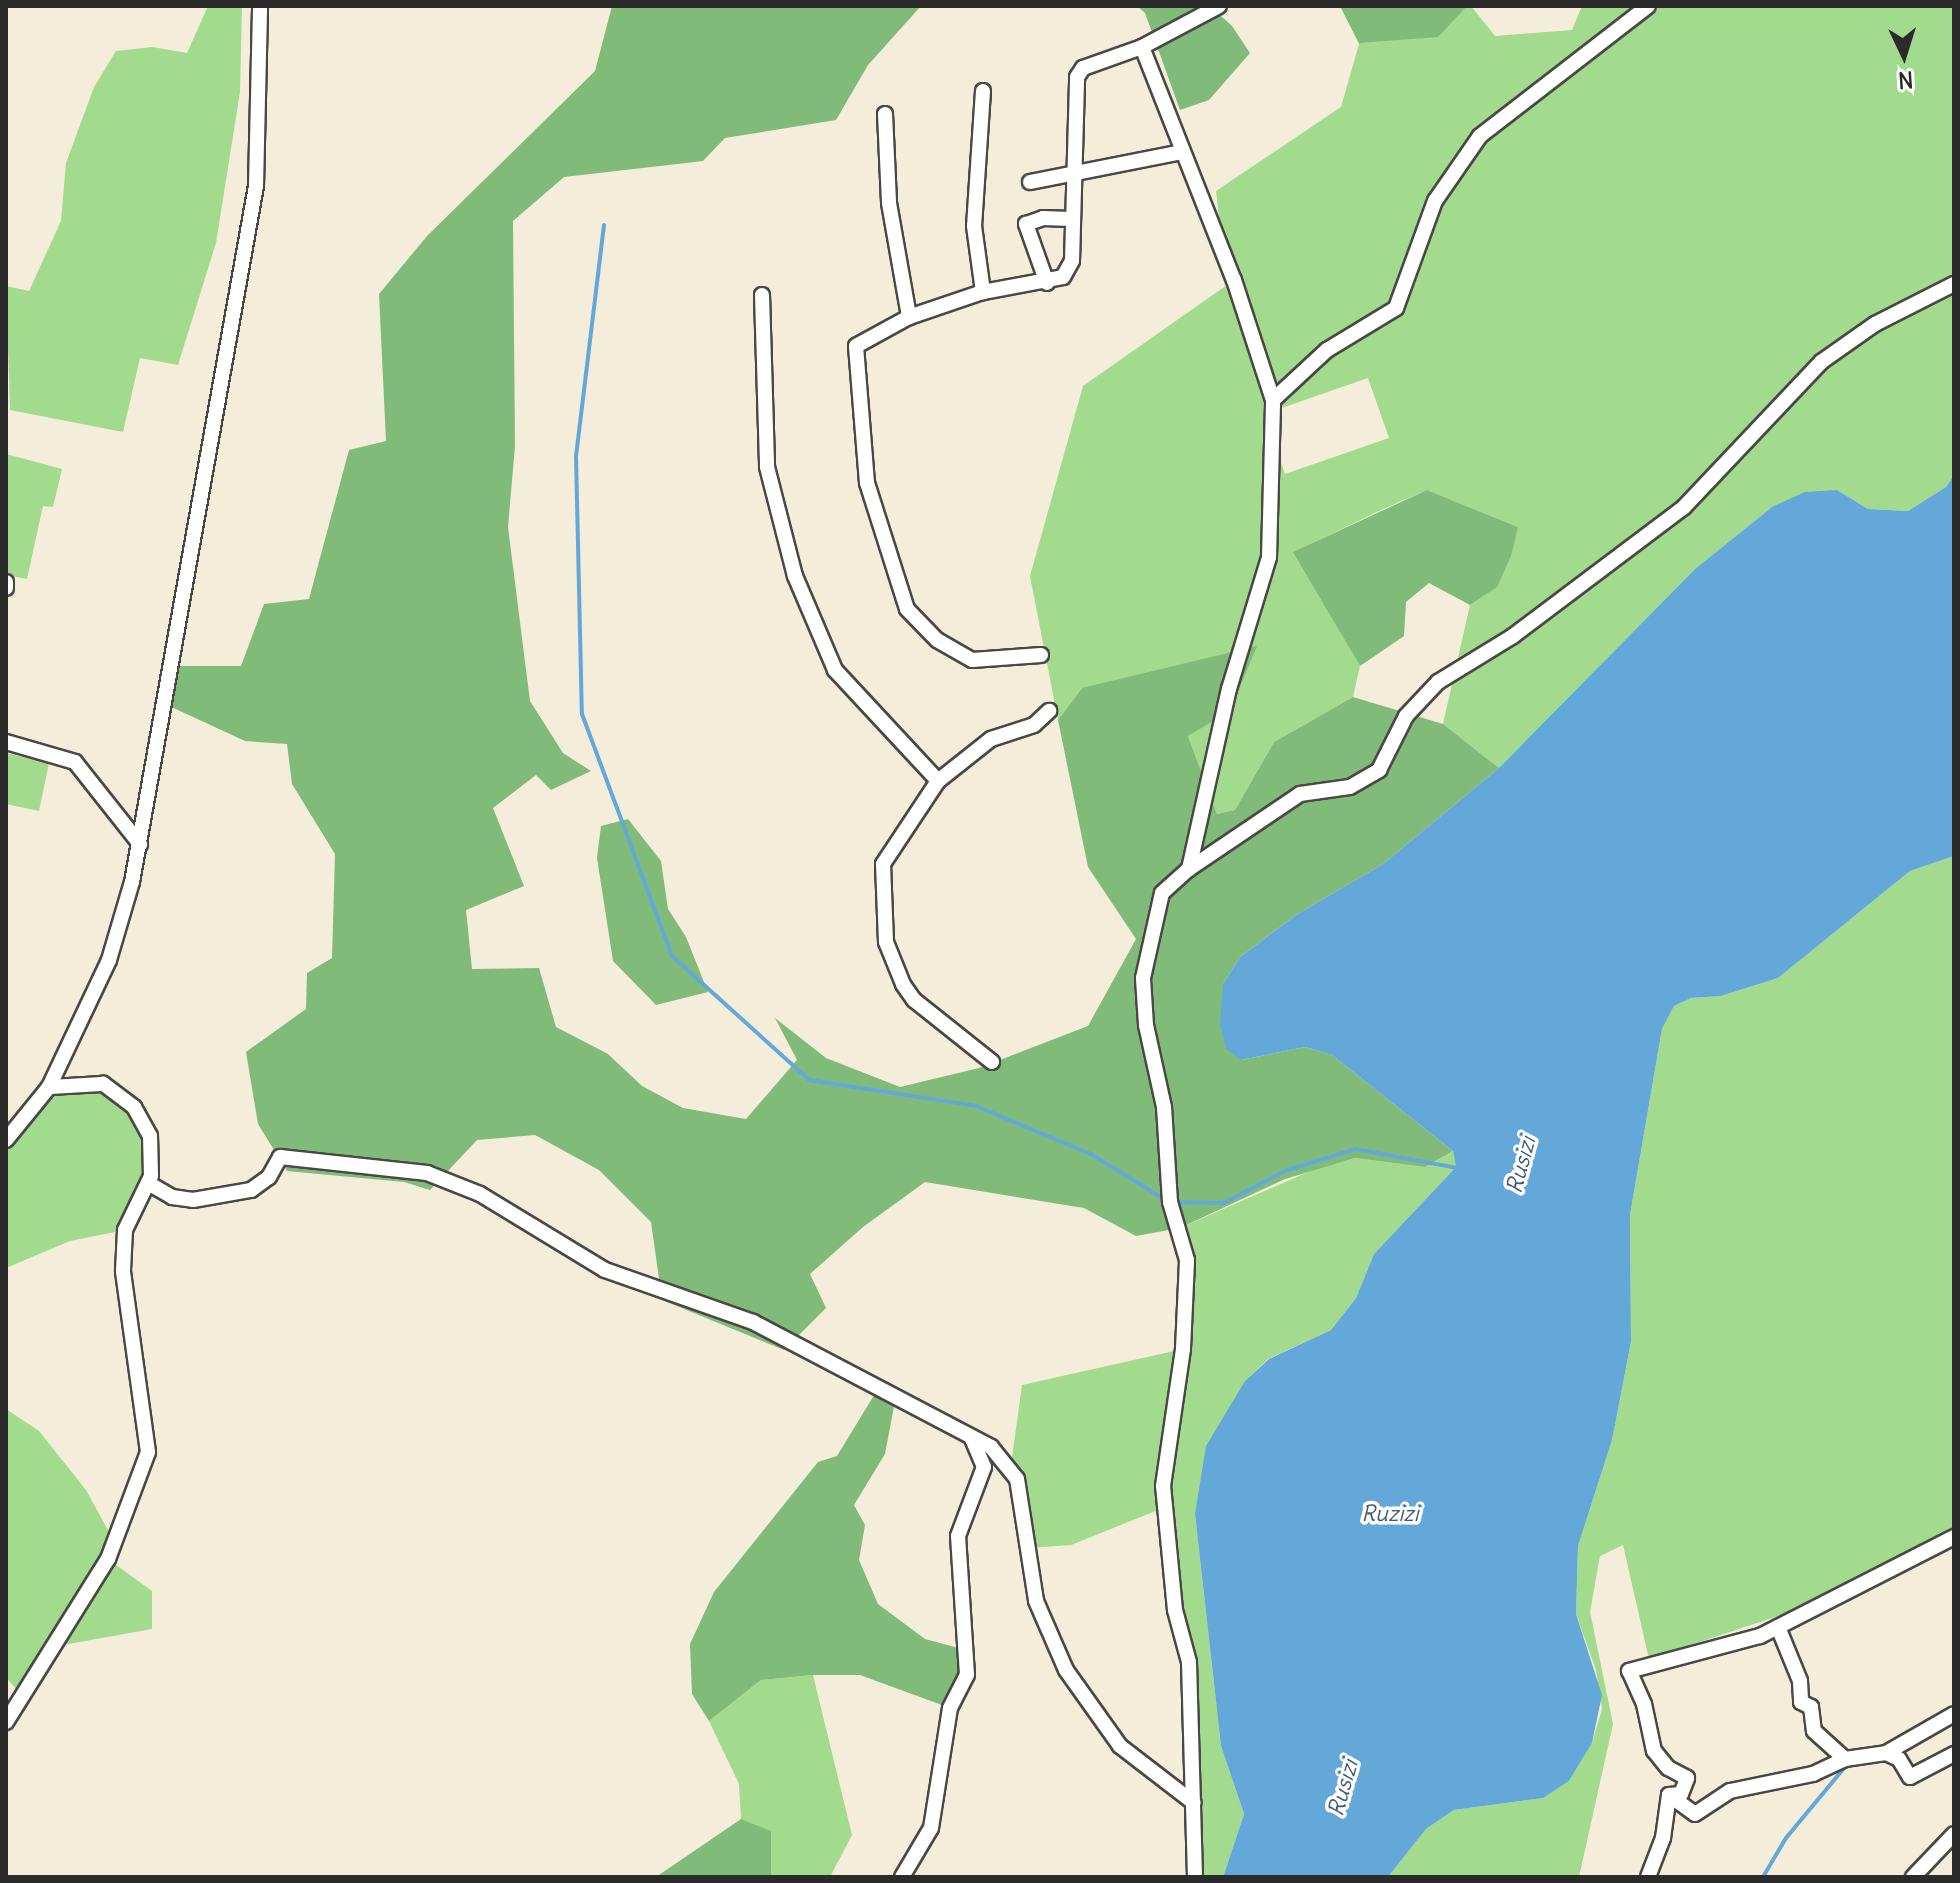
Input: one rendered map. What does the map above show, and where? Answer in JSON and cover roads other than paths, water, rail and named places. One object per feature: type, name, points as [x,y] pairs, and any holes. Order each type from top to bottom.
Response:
[{"type":"street","points":[[6,1140],[49,1087],[109,960],[140,844],[258,170],[260,6]]},
{"type":"street","points":[[1041,655],[972,660],[918,623],[896,585],[867,483],[854,362],[860,339],[909,317],[983,292],[1047,283],[1069,268],[1071,177],[1080,71],[1142,47],[1219,6]]},
{"type":"street","points":[[1273,400],[1327,350],[1396,308],[1435,201],[1472,145],[1648,6]]},
{"type":"street","points":[[1142,47],[1234,280],[1273,400],[1269,557],[1229,689],[1189,869]]},
{"type":"street","points":[[983,91],[974,226],[983,292]]},
{"type":"street","points":[[885,114],[889,203],[909,317]]},
{"type":"street","points":[[1030,182],[1071,177],[1182,152]]},
{"type":"street","points":[[1047,283],[1026,224],[1043,218],[1071,219]]},
{"type":"street","points":[[1195,1877],[1189,1662],[1175,1610],[1163,1486],[1183,1349],[1187,1260],[1170,1202],[1164,1107],[1146,1025],[1143,978],[1162,893],[1189,869],[1300,794],[1350,787],[1379,770],[1406,716],[1438,682],[1513,636],[1684,507],[1821,362],[1875,324],[1954,284]]},
{"type":"street","points":[[762,295],[767,467],[795,576],[835,670],[938,781]]},
{"type":"street","points":[[6,582],[6,588]]},
{"type":"street","points":[[992,1062],[914,1000],[886,942],[883,864],[938,781],[991,739],[1034,725],[1049,711]]},
{"type":"street","points":[[6,742],[75,762],[140,844]]},
{"type":"street","points":[[6,1722],[108,1559],[147,1463],[123,1271],[125,1230],[148,1183],[150,1136],[134,1107],[103,1084],[49,1087]]},
{"type":"street","points":[[148,1183],[172,1197],[193,1200],[251,1190],[269,1177],[280,1157],[427,1173],[480,1194],[605,1270],[753,1322],[971,1437],[1011,1465],[1017,1479],[1036,1601],[1066,1670],[1120,1746],[1194,1803]]},
{"type":"street","points":[[902,1877],[931,1828],[950,1708],[967,1675],[958,1536],[984,1467],[971,1437]]},
{"type":"street","points":[[1669,1795],[1681,1794],[1687,1778],[1666,1767],[1654,1751],[1644,1704],[1629,1671],[1734,1647],[1954,1537]]},
{"type":"street","points":[[1778,1627],[1800,1681],[1801,1702],[1811,1707],[1814,1731],[1845,1759]]},
{"type":"street","points":[[1669,1795],[1695,1814],[1730,1791],[1821,1772],[1845,1759],[1886,1753],[1954,1714]]},
{"type":"street","points":[[1886,1753],[1899,1759],[1910,1777],[1954,1754]]},
{"type":"street","points":[[1648,1877],[1663,1838],[1669,1795]]},
{"type":"street","points":[[1913,1877],[1954,1834]]},
{"type":"water","name":"Ruzizi","points":[[1954,475],[1954,856],[1910,871],[1778,978],[1721,996],[1691,998],[1674,1006],[1662,1029],[1630,1215],[1631,1342],[1612,1440],[1578,1546],[1576,1614],[1602,1695],[1592,1743],[1569,1781],[1543,1798],[1454,1810],[1426,1829],[1388,1877],[1223,1877],[1244,1814],[1221,1746],[1195,1514],[1206,1446],[1245,1381],[1269,1359],[1331,1330],[1356,1298],[1374,1254],[1456,1167],[1453,1151],[1332,1055],[1305,1047],[1241,1060],[1226,1049],[1220,1024],[1223,984],[1240,957],[1296,915],[1383,864],[1499,768],[1695,569],[1772,507],[1805,492],[1837,490],[1868,509],[1908,511],[1946,487]]},
{"type":"waterway","points":[[604,225],[576,456],[582,714],[672,956],[809,1080],[976,1106],[1091,1154],[1164,1199]]},
{"type":"waterway","points":[[1172,1202],[1224,1203],[1285,1171],[1355,1149],[1458,1168]]},
{"type":"waterway","points":[[1763,1877],[1786,1838],[1845,1767],[1853,1764]]},
{"type":"water label","name":"Rusizi","points":[[1521,1165]]},
{"type":"water label","name":"Rusizi","points":[[1343,1788]]}]
